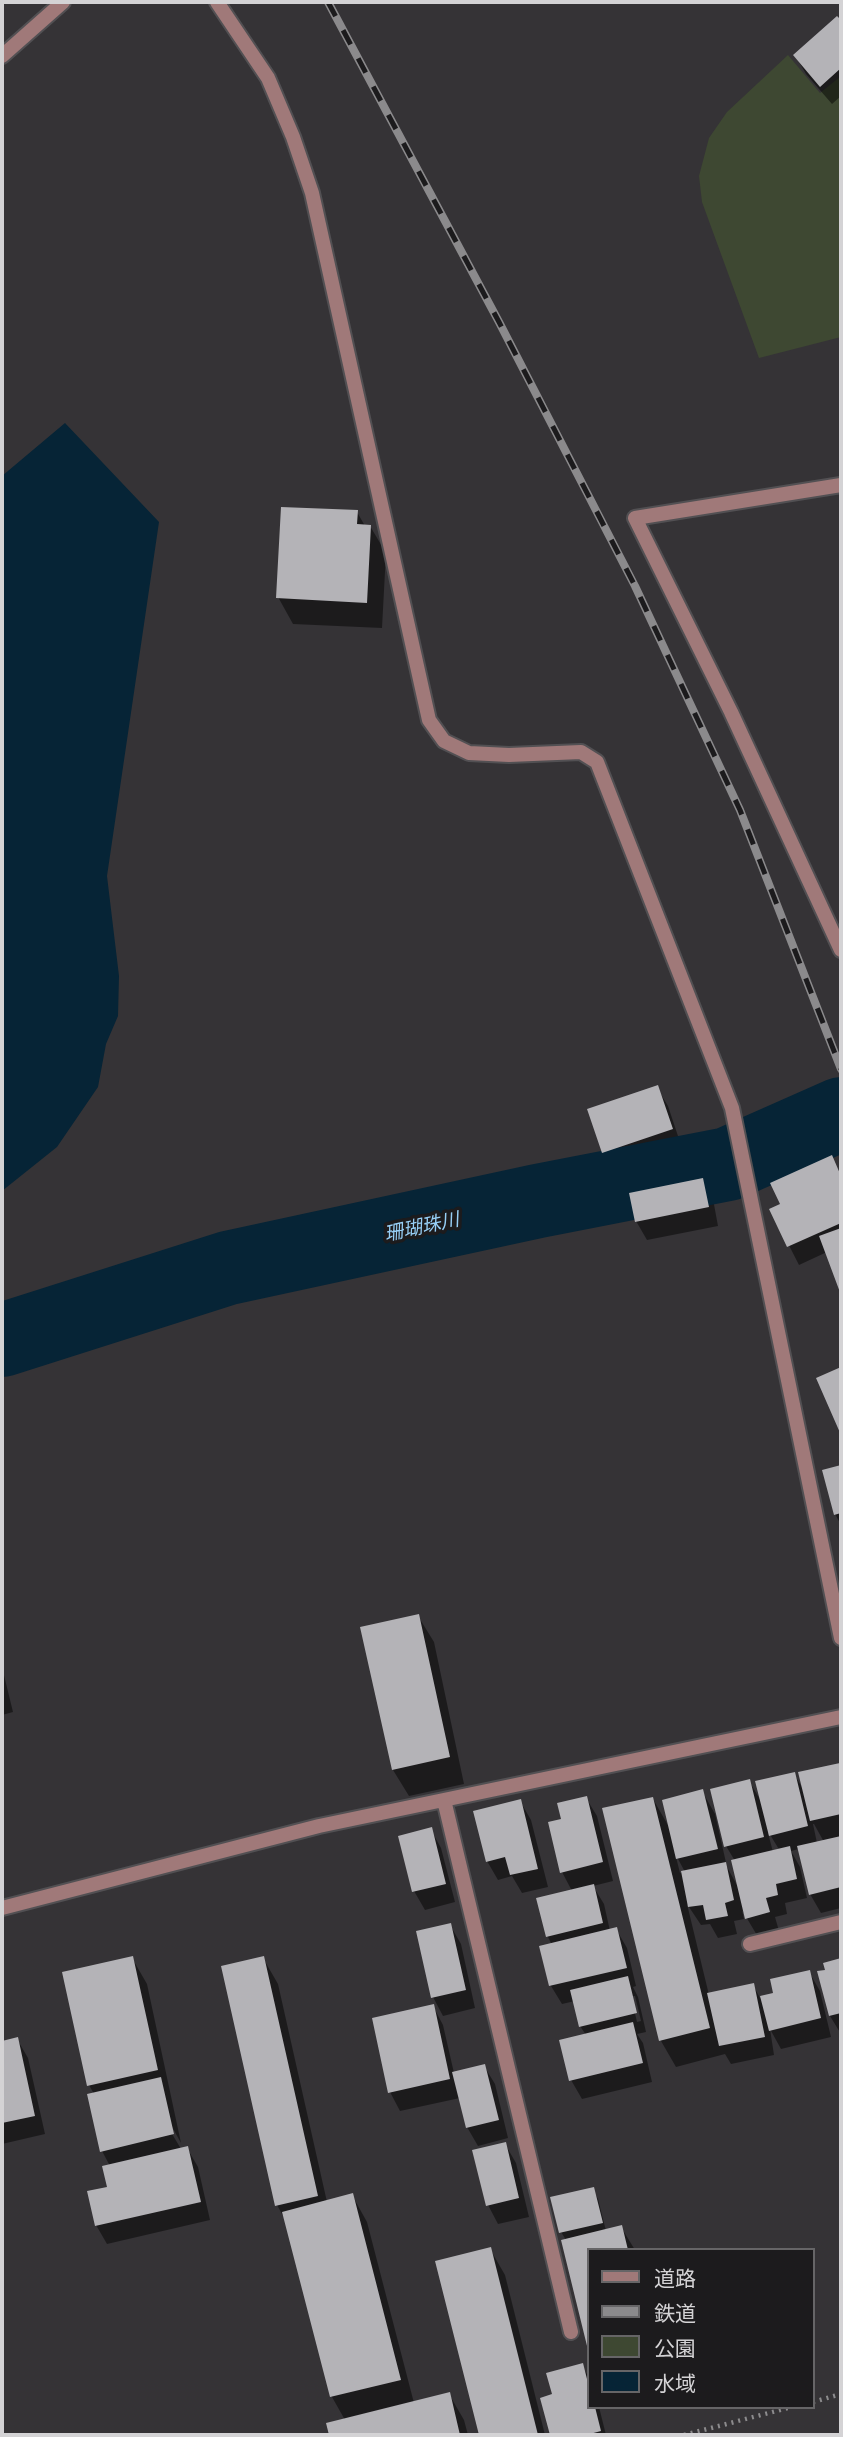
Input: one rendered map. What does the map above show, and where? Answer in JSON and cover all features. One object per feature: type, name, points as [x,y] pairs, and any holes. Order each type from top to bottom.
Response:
[{"type":"street","points":[[2,56],[63,2]]},
{"type":"street","points":[[217,2],[268,78],[293,137],[312,193],[429,720],[444,741],[469,753],[509,755],[581,752],[597,762],[732,1108],[841,1638]]},
{"type":"street","points":[[841,485],[635,518],[732,712],[841,950]]},
{"type":"street","points":[[2,1908],[319,1825],[841,1717]]},
{"type":"street","points":[[444,1800],[571,2332]]},
{"type":"street","points":[[750,1944],[841,1922]]},
{"type":"path","points":[[815,2401],[841,2394]]},
{"type":"path","points":[[684,2435],[784,2409]]},
{"type":"green space","points":[[788,55],[820,93],[841,76],[841,337],[759,358],[702,202],[699,176],[709,138],[727,112]]},
{"type":"water","points":[[65,423],[159,522],[107,876],[119,976],[118,1016],[106,1044],[98,1087],[57,1147],[2,1191],[2,476]]},
{"type":"building","points":[[837,16],[841,20],[841,68],[820,87],[793,55]]},
{"type":"building","points":[[281,507],[358,510],[357,524],[371,525],[367,603],[276,598]]},
{"type":"building","points":[[658,1085],[673,1129],[602,1153],[587,1109]]},
{"type":"building","points":[[832,1155],[841,1176],[841,1223],[787,1247],[769,1209],[780,1204],[770,1183]]},
{"type":"building","points":[[703,1178],[709,1207],[635,1222],[629,1193]]},
{"type":"building","points":[[841,1228],[841,1295],[819,1236]]},
{"type":"building","points":[[841,1367],[841,1435],[816,1378]]},
{"type":"building","points":[[841,1465],[841,1513],[834,1515],[822,1470]]},
{"type":"building","points":[[419,1614],[450,1757],[392,1770],[360,1627]]},
{"type":"building","points":[[840,1763],[841,1814],[810,1821],[798,1772]]},
{"type":"building","points":[[795,1772],[808,1826],[769,1836],[755,1781]]},
{"type":"building","points":[[750,1779],[764,1837],[724,1847],[710,1789]]},
{"type":"building","points":[[703,1789],[718,1849],[676,1859],[662,1800]]},
{"type":"building","points":[[587,1796],[603,1862],[560,1873],[548,1822],[561,1819],[557,1803]]},
{"type":"building","points":[[653,1797],[710,2028],[659,2041],[602,1808]]},
{"type":"building","points":[[521,1799],[538,1869],[510,1875],[505,1857],[486,1862],[473,1811]]},
{"type":"building","points":[[432,1827],[446,1884],[412,1892],[398,1836]]},
{"type":"building","points":[[841,1836],[841,1887],[809,1895],[797,1846]]},
{"type":"building","points":[[790,1846],[797,1879],[776,1884],[778,1895],[766,1898],[770,1912],[745,1919],[731,1860]]},
{"type":"building","points":[[726,1862],[734,1900],[725,1903],[728,1916],[706,1920],[703,1905],[688,1907],[681,1871]]},
{"type":"building","points":[[594,1884],[603,1923],[546,1937],[536,1898]]},
{"type":"building","points":[[451,1923],[466,1990],[431,1998],[416,1931]]},
{"type":"building","points":[[617,1927],[627,1968],[549,1986],[539,1946]]},
{"type":"building","points":[[133,1956],[158,2070],[87,2086],[62,1972]]},
{"type":"building","points":[[264,1956],[318,2196],[275,2206],[221,1966]]},
{"type":"building","points":[[841,1958],[841,2013],[829,2016],[817,1971],[825,1970],[823,1963]]},
{"type":"building","points":[[810,1970],[821,2018],[769,2031],[760,1996],[773,1993],[770,1979]]},
{"type":"building","points":[[628,1976],[637,2013],[579,2027],[570,1990]]},
{"type":"building","points":[[754,1983],[765,2037],[719,2046],[707,1993]]},
{"type":"building","points":[[434,2004],[450,2079],[388,2093],[372,2018]]},
{"type":"building","points":[[633,2022],[643,2063],[569,2081],[559,2040]]},
{"type":"building","points":[[18,2037],[35,2116],[2,2123],[2,2041]]},
{"type":"building","points":[[485,2064],[499,2120],[466,2128],[452,2072]]},
{"type":"building","points":[[161,2077],[174,2134],[100,2152],[87,2094]]},
{"type":"building","points":[[506,2142],[519,2198],[486,2206],[472,2150]]},
{"type":"building","points":[[188,2146],[201,2202],[95,2226],[87,2191],[107,2187],[102,2166]]},
{"type":"building","points":[[594,2187],[603,2223],[559,2233],[550,2197]]},
{"type":"building","points":[[353,2193],[401,2380],[330,2397],[282,2212]]},
{"type":"building","points":[[622,2225],[628,2248],[588,2248],[588,2350],[561,2240]]},
{"type":"building","points":[[491,2247],[538,2435],[479,2435],[435,2261]]},
{"type":"building","points":[[583,2363],[588,2383],[588,2409],[596,2409],[601,2431],[586,2435],[550,2435],[540,2398],[552,2394],[546,2373]]},
{"type":"building","points":[[450,2392],[460,2435],[329,2435],[326,2423]]},
{"type":"waterway","name":"珊瑚珠川","points":[[2,1340],[228,1268],[538,1201],[728,1164],[841,1114]]},
{"type":"railway","points":[[328,2],[499,322],[635,586],[740,810],[841,1069]]}]
